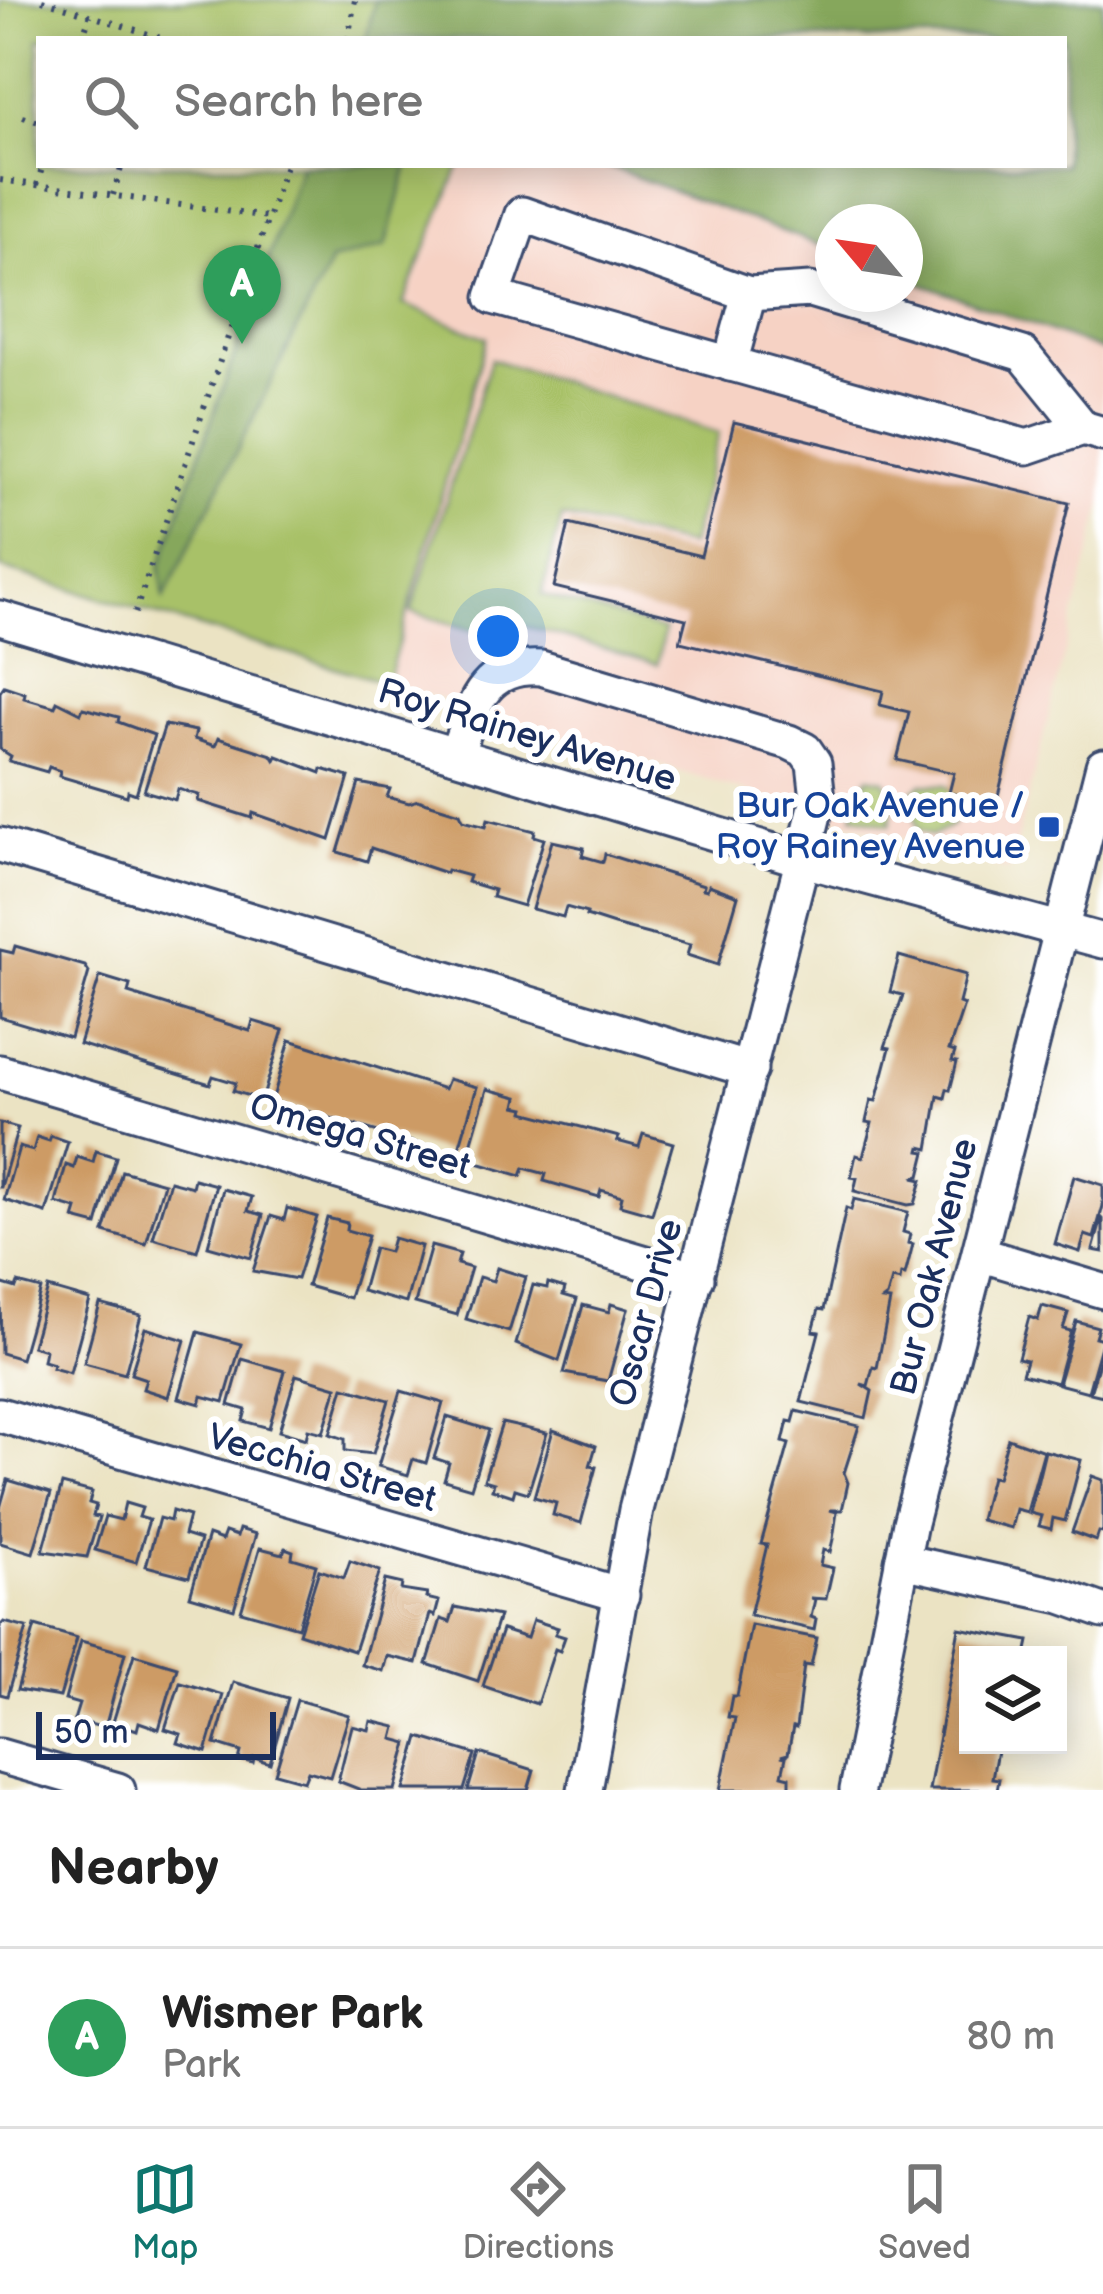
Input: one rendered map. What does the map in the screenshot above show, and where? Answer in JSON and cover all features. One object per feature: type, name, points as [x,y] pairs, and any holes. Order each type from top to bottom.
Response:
[{"type":"street","points":[[522,214],[749,294],[810,290],[1023,354],[1093,431],[1027,447],[730,364],[493,297],[522,214]]},
{"type":"street","points":[[730,364],[749,294]]},
{"type":"street","name":"Roy Rainey Avenue","points":[[0,618],[800,859],[1103,940]]},
{"type":"street","name":"Oscar Drive","points":[[457,755],[482,691],[520,666],[541,668],[789,742],[805,750],[818,779],[818,799],[636,1510],[585,1790]]},
{"type":"street","name":"Bur Oak Avenue","points":[[857,1790],[902,1561],[1103,766]]},
{"type":"street","points":[[0,845],[750,1070]]},
{"type":"street","name":"Omega Street","points":[[0,1072],[698,1278]]},
{"type":"street","points":[[979,1254],[1103,1291]]},
{"type":"street","name":"Vecchia Street","points":[[0,1415],[622,1595]]},
{"type":"street","points":[[902,1561],[1061,1596],[1103,1611]]},
{"type":"street","points":[[0,1756],[118,1790]]},
{"type":"path","points":[[42,0],[153,36]]},
{"type":"path","points":[[349,36],[355,0]]},
{"type":"path","points":[[83,36],[90,15]]},
{"type":"path","points":[[23,116],[36,121]]},
{"type":"path","points":[[37,185],[42,168]]},
{"type":"path","points":[[112,195],[121,168]]},
{"type":"path","points":[[135,613],[285,168]]},
{"type":"path","points":[[0,180],[268,217]]},
{"type":"shaded area","points":[[459,168],[612,168],[815,243],[815,312],[923,312],[923,284],[1103,351],[1103,502],[1009,871],[387,683],[486,339],[402,305]]},
{"type":"green space","points":[[0,0],[1103,0],[1103,351],[923,284],[923,204],[815,204],[815,243],[612,168],[1067,168],[1067,36],[36,36],[36,168],[459,168],[403,304],[487,338],[387,683],[0,568]]},
{"type":"green space","points":[[375,0],[1103,0],[1103,351],[923,284],[923,204],[815,204],[815,243],[612,168],[1067,168],[1067,36],[367,36]]},
{"type":"green space","points":[[300,168],[407,168],[386,246],[331,261],[164,598],[160,568]]},
{"type":"green space","points":[[491,359],[719,433],[690,546],[562,517],[542,595],[664,630],[657,664],[509,621],[480,632],[411,612]]},
{"type":"green space","points":[[868,777],[885,780],[894,804],[890,825],[853,815]]},
{"type":"green space","points":[[921,784],[946,785],[959,801],[952,826],[932,836],[918,830],[909,794]]},
{"type":"building","points":[[734,422],[1069,503],[996,804],[949,793],[954,773],[897,760],[909,712],[880,705],[883,691],[680,642],[686,619],[554,587],[569,524],[701,556]]},
{"type":"building","points":[[4,686],[55,707],[57,701],[81,713],[83,708],[119,717],[118,722],[154,735],[136,794],[128,791],[127,796],[59,776],[60,771],[49,767],[47,772],[9,761],[11,756],[0,749],[0,692]]},
{"type":"building","points":[[165,725],[196,731],[194,739],[215,746],[218,738],[275,760],[277,756],[321,773],[322,769],[349,777],[330,840],[253,813],[252,818],[198,801],[199,795],[178,789],[175,800],[144,791]]},
{"type":"building","points":[[359,783],[390,789],[387,797],[409,803],[418,800],[460,813],[463,820],[486,826],[488,819],[535,831],[534,836],[544,839],[523,906],[492,897],[494,890],[467,882],[469,876],[371,848],[367,861],[338,852]]},
{"type":"building","points":[[552,841],[584,848],[582,856],[603,862],[605,854],[704,885],[703,889],[709,885],[738,896],[718,965],[687,955],[690,945],[587,913],[566,907],[563,917],[532,909]]},
{"type":"building","points":[[15,946],[85,966],[89,972],[70,1038],[0,1017],[0,950],[13,953]]},
{"type":"building","points":[[899,956],[966,975],[959,1003],[964,1005],[949,1050],[955,1052],[952,1061],[957,1062],[950,1090],[945,1098],[938,1096],[929,1149],[921,1147],[926,1152],[920,1176],[913,1178],[922,1180],[915,1204],[908,1205],[854,1191],[857,1178],[851,1177],[856,1155],[863,1157],[872,1123],[866,1122],[871,1100],[876,1101],[890,1048],[885,1047],[903,995],[890,992]]},
{"type":"building","points":[[100,976],[130,985],[128,993],[250,1031],[253,1021],[283,1030],[262,1100],[233,1091],[236,1083],[213,1076],[210,1084],[79,1044]]},
{"type":"building","points":[[290,1040],[444,1089],[448,1079],[477,1087],[457,1155],[272,1101]]},
{"type":"building","points":[[487,1089],[518,1097],[516,1106],[525,1108],[524,1112],[619,1137],[617,1141],[639,1147],[643,1134],[673,1143],[652,1214],[620,1205],[622,1196],[601,1190],[599,1197],[544,1181],[546,1174],[524,1168],[521,1176],[474,1162],[476,1158],[468,1155]]},
{"type":"building","points":[[0,1123],[18,1128],[1,1187],[0,1187]]},
{"type":"building","points":[[51,1136],[68,1142],[46,1213],[4,1200],[19,1147],[33,1151],[37,1137],[49,1141]]},
{"type":"building","points":[[96,1151],[116,1157],[97,1225],[74,1219],[77,1209],[56,1203],[66,1165],[74,1168],[77,1157],[93,1162]]},
{"type":"building","points":[[122,1171],[164,1183],[146,1244],[104,1232]]},
{"type":"building","points":[[1074,1176],[1103,1185],[1094,1238],[1085,1235],[1080,1252],[1055,1244]]},
{"type":"building","points":[[194,1179],[216,1185],[197,1251],[153,1238],[170,1181],[192,1187]]},
{"type":"building","points":[[223,1189],[252,1197],[248,1211],[263,1215],[251,1258],[208,1246]]},
{"type":"building","points":[[854,1199],[908,1212],[903,1232],[910,1234],[908,1243],[913,1244],[905,1275],[901,1274],[900,1281],[892,1279],[883,1300],[890,1301],[877,1368],[873,1367],[868,1386],[861,1384],[872,1391],[866,1418],[801,1402],[819,1332],[813,1331],[819,1309],[824,1310],[846,1208],[851,1210]]},
{"type":"building","points":[[287,1208],[317,1217],[297,1279],[253,1271],[271,1216],[284,1220]]},
{"type":"building","points":[[327,1218],[368,1236],[349,1298],[307,1286]]},
{"type":"building","points":[[1103,1219],[1103,1252],[1093,1250]]},
{"type":"building","points":[[393,1238],[421,1246],[406,1303],[362,1291],[374,1248],[389,1252]]},
{"type":"building","points":[[431,1246],[460,1254],[457,1264],[471,1268],[457,1315],[415,1303]]},
{"type":"building","points":[[497,1268],[526,1277],[509,1332],[466,1319],[479,1277],[493,1281]]},
{"type":"building","points":[[0,1283],[41,1289],[21,1359],[1,1353]]},
{"type":"building","points":[[548,1283],[565,1288],[563,1295],[577,1299],[559,1361],[516,1344],[533,1285],[547,1288]]},
{"type":"building","points":[[48,1288],[90,1300],[70,1373],[52,1368],[53,1364],[43,1361],[45,1350],[32,1346]]},
{"type":"building","points":[[100,1304],[141,1315],[125,1374],[84,1363]]},
{"type":"building","points":[[611,1304],[628,1309],[608,1381],[564,1373],[583,1305],[609,1312]]},
{"type":"building","points":[[1042,1306],[1068,1313],[1063,1329],[1071,1331],[1057,1383],[1022,1374],[1026,1360],[1018,1358],[1029,1317],[1038,1320]]},
{"type":"building","points":[[1076,1321],[1098,1327],[1095,1337],[1103,1339],[1088,1392],[1058,1384]]},
{"type":"building","points":[[145,1328],[185,1340],[168,1397],[143,1389],[146,1379],[131,1374]]},
{"type":"building","points":[[198,1332],[241,1344],[224,1402],[202,1396],[200,1404],[179,1398]]},
{"type":"building","points":[[1103,1353],[1103,1396],[1090,1393]]},
{"type":"building","points":[[242,1359],[285,1371],[269,1428],[243,1421],[246,1410],[229,1405]]},
{"type":"building","points":[[296,1375],[337,1387],[323,1433],[308,1429],[306,1439],[279,1431]]},
{"type":"building","points":[[344,1387],[389,1400],[373,1454],[345,1451],[345,1439],[330,1434]]},
{"type":"building","points":[[401,1391],[443,1403],[426,1463],[413,1459],[408,1475],[378,1466]]},
{"type":"building","points":[[796,1411],[859,1426],[844,1473],[848,1483],[842,1510],[830,1510],[837,1512],[833,1539],[830,1552],[823,1550],[820,1565],[833,1568],[826,1599],[810,1598],[815,1599],[814,1630],[750,1615],[767,1545],[761,1544],[789,1444],[783,1442]]},
{"type":"building","points":[[447,1417],[489,1430],[471,1488],[444,1480],[449,1463],[434,1458]]},
{"type":"building","points":[[502,1423],[547,1433],[528,1493],[515,1489],[513,1496],[492,1489],[494,1483],[484,1480]]},
{"type":"building","points":[[553,1430],[596,1446],[590,1466],[596,1467],[581,1523],[553,1515],[556,1503],[534,1497]]},
{"type":"building","points":[[1008,1438],[1044,1451],[1027,1512],[1016,1509],[1011,1528],[980,1520]]},
{"type":"building","points":[[1045,1451],[1081,1460],[1065,1521],[1053,1518],[1051,1529],[1039,1526],[1042,1516],[1030,1513]]},
{"type":"building","points":[[1092,1476],[1103,1480],[1103,1533],[1099,1532],[1096,1541],[1072,1532]]},
{"type":"building","points":[[8,1480],[51,1493],[33,1553],[0,1543],[0,1508]]},
{"type":"building","points":[[62,1484],[92,1492],[89,1503],[96,1505],[93,1516],[99,1517],[87,1557],[43,1551]]},
{"type":"building","points":[[125,1503],[142,1508],[139,1517],[149,1520],[136,1562],[95,1550],[105,1516],[121,1520]]},
{"type":"building","points":[[172,1511],[189,1516],[184,1535],[200,1540],[189,1577],[146,1566],[159,1518],[170,1521]]},
{"type":"building","points":[[239,1529],[256,1534],[234,1609],[190,1596],[208,1535],[222,1540],[225,1532],[237,1536]]},
{"type":"building","points":[[260,1548],[283,1554],[285,1548],[293,1551],[292,1558],[316,1565],[298,1627],[241,1611]]},
{"type":"building","points":[[350,1561],[380,1571],[354,1651],[299,1633],[319,1570],[344,1578]]},
{"type":"building","points":[[385,1580],[439,1601],[435,1616],[430,1614],[417,1663],[387,1656],[383,1671],[362,1665]]},
{"type":"building","points":[[455,1607],[499,1616],[478,1681],[427,1664],[441,1619],[450,1622]]},
{"type":"building","points":[[533,1620],[558,1628],[555,1634],[565,1637],[560,1651],[555,1649],[537,1704],[483,1686],[502,1630],[527,1638]]},
{"type":"building","points":[[4,1622],[27,1628],[7,1696],[0,1694],[0,1626]]},
{"type":"building","points":[[751,1625],[817,1638],[811,1666],[804,1665],[796,1728],[788,1754],[781,1756],[786,1757],[782,1775],[790,1777],[790,1790],[720,1790],[735,1718],[728,1717],[732,1696],[737,1696]]},
{"type":"building","points":[[35,1626],[77,1638],[60,1697],[17,1690]]},
{"type":"building","points":[[959,1628],[1029,1641],[1028,1646],[959,1646],[959,1754],[996,1754],[992,1778],[999,1779],[997,1790],[929,1790]]},
{"type":"building","points":[[81,1641],[125,1653],[105,1728],[74,1720],[79,1704],[65,1700]]},
{"type":"building","points":[[134,1654],[177,1667],[159,1729],[139,1722],[137,1730],[113,1722]]},
{"type":"building","points":[[180,1682],[223,1695],[206,1752],[178,1743],[181,1734],[165,1729]]},
{"type":"building","points":[[233,1682],[288,1698],[270,1763],[239,1760],[241,1752],[215,1744]]},
{"type":"building","points":[[297,1700],[349,1715],[330,1777],[308,1771],[304,1781],[275,1773]]},
{"type":"building","points":[[371,1721],[396,1727],[393,1739],[408,1743],[395,1790],[361,1790],[338,1781],[352,1726],[369,1730]]},
{"type":"building","points":[[419,1737],[475,1754],[464,1790],[404,1790]]},
{"type":"building","points":[[479,1753],[534,1770],[528,1790],[468,1790]]},
{"type":"place","name":"Wismer Park","points":[[242,344]]},
{"type":"place","name":"Bur Oak Avenue / Roy Rainey Avenue","points":[[1049,827]]}]
